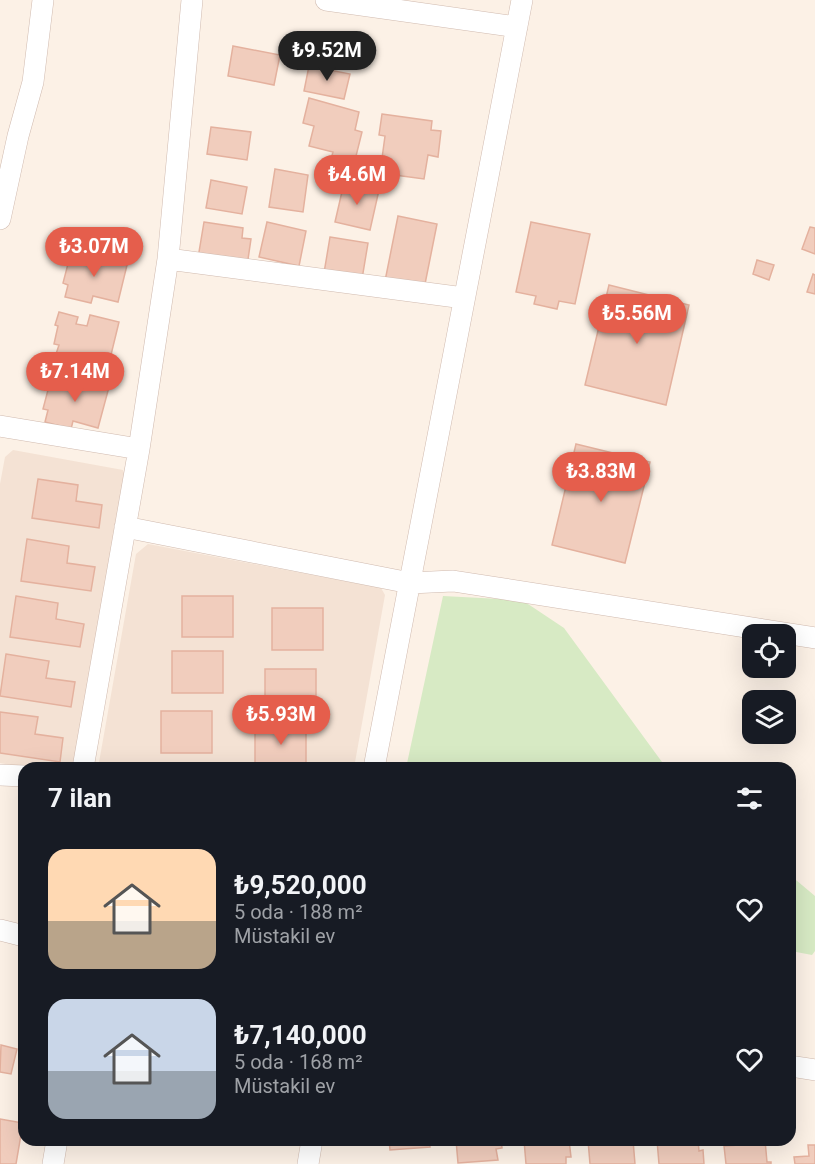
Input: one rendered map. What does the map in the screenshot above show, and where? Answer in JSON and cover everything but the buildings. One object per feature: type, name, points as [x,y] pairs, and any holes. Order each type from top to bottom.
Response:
[{"type":"street","points":[[0,219],[9,136],[33,82],[43,0]]},
{"type":"street","points":[[83,762],[139,449],[168,259],[192,0]]},
{"type":"street","points":[[326,0],[517,27]]},
{"type":"street","points":[[375,762],[522,0]]},
{"type":"street","points":[[168,259],[464,298]]},
{"type":"street","points":[[0,426],[139,449]]},
{"type":"street","points":[[125,526],[410,582],[453,581],[815,638]]},
{"type":"street","points":[[0,775],[18,776]]},
{"type":"street","points":[[0,930],[18,934]]},
{"type":"street","points":[[796,1067],[815,1070]]},
{"type":"street","points":[[53,1164],[56,1146]]},
{"type":"street","points":[[308,1164],[311,1146]]},
{"type":"shaded area","points":[[13,450],[123,470],[125,476],[74,762],[18,762],[18,766],[0,763],[0,484],[5,457]]},
{"type":"shaded area","points":[[148,544],[381,588],[385,595],[355,762],[99,762],[136,554]]},
{"type":"green space","points":[[443,596],[522,600],[564,628],[662,762],[407,762]]},
{"type":"green space","points":[[796,880],[815,896],[815,951],[812,955],[796,952]]}]
